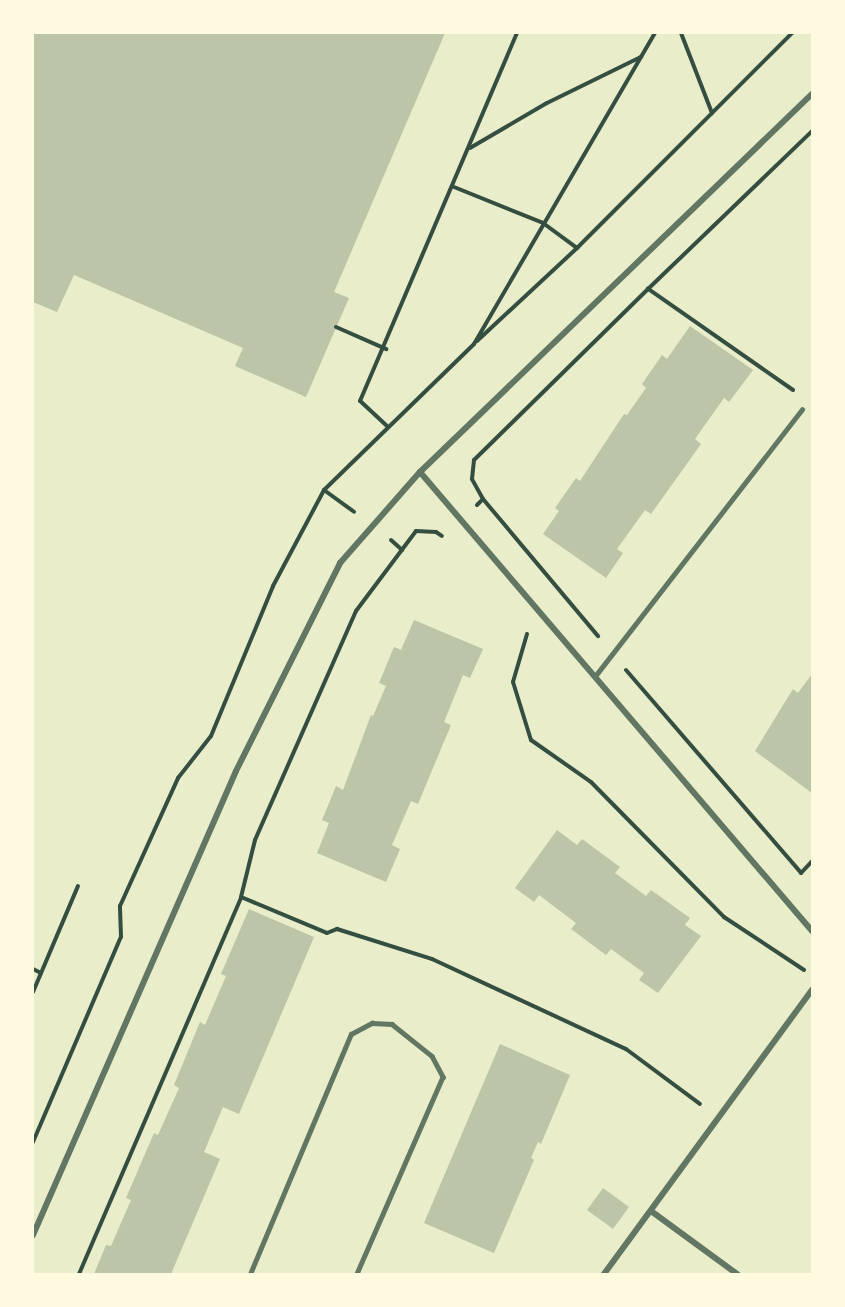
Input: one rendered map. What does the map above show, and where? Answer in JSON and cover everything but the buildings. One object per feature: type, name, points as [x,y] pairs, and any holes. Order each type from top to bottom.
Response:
[{"type":"street","points":[[33,1235],[236,771],[340,563],[420,472],[812,94]]},
{"type":"street","points":[[420,472],[596,675],[812,931]]},
{"type":"street","points":[[604,1274],[812,990]]},
{"type":"street","points":[[651,1211],[737,1274]]},
{"type":"lane","points":[[596,675],[802,409]]},
{"type":"lane","points":[[250,1274],[351,1034],[372,1023],[392,1024],[432,1056],[443,1077],[357,1274]]},
{"type":"path","points":[[387,426],[360,401],[386,349],[518,33]]},
{"type":"path","points":[[474,344],[655,33]]},
{"type":"path","points":[[681,33],[712,113]]},
{"type":"path","points":[[33,1142],[121,938],[120,906],[178,778],[211,736],[273,586],[324,490],[387,426],[577,248],[792,33]]},
{"type":"path","points":[[469,149],[547,103],[641,57]]},
{"type":"path","points":[[483,500],[472,479],[474,460],[812,131]]},
{"type":"path","points":[[454,187],[543,223],[577,248]]},
{"type":"path","points":[[648,289],[799,394]]},
{"type":"path","points":[[336,327],[386,349]]},
{"type":"path","points":[[79,1274],[242,897],[255,840],[356,611],[416,531],[436,532],[444,537]]},
{"type":"path","points":[[530,622],[513,682],[531,740],[591,782],[724,917],[812,976]]},
{"type":"path","points":[[33,992],[78,886]]},
{"type":"path","points":[[242,897],[327,933],[338,929],[432,959],[508,994],[626,1049],[719,1118]]},
{"type":"path","points":[[33,969],[41,973]]}]
